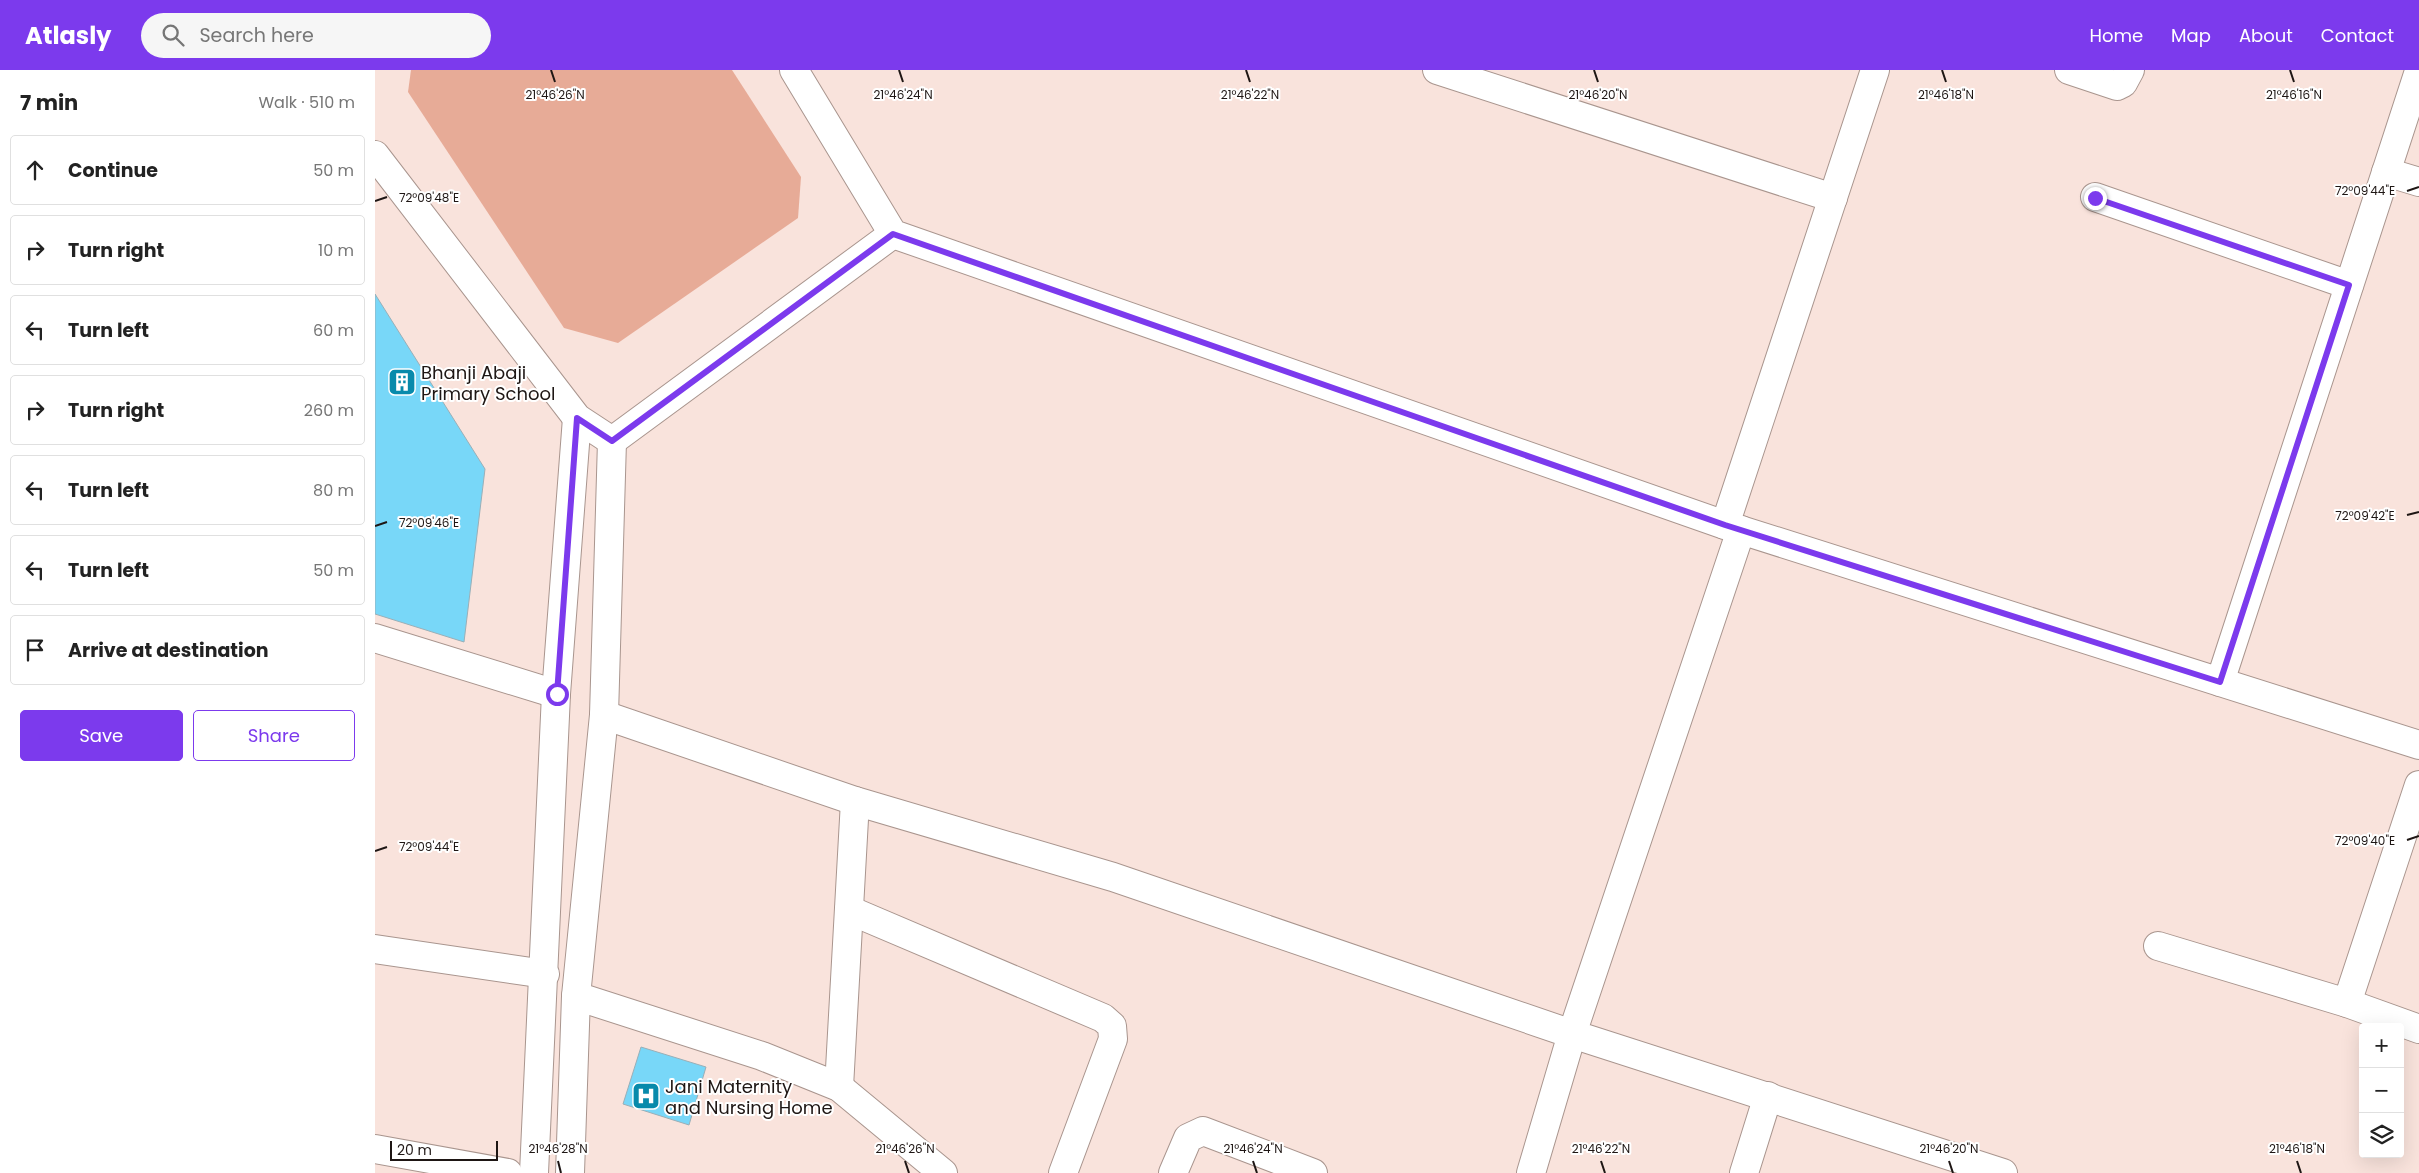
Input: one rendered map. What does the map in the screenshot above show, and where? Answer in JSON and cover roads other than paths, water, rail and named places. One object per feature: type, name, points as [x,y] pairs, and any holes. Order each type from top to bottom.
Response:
[{"type":"street","points":[[794,70],[893,234],[1733,527],[2419,745]]},
{"type":"street","points":[[1437,70],[1833,198]]},
{"type":"street","points":[[1531,1173],[1572,1034],[1733,527],[1833,198],[1875,70]]},
{"type":"street","points":[[2069,70],[2117,86],[2123,84],[2130,70]]},
{"type":"street","points":[[2220,682],[2419,71]]},
{"type":"street","points":[[375,155],[577,418],[612,441]]},
{"type":"street","points":[[2386,172],[2419,182]]},
{"type":"street","points":[[2095,198],[2349,285]]},
{"type":"street","points":[[612,441],[893,234]]},
{"type":"street","points":[[534,1173],[557,694],[577,418]]},
{"type":"street","points":[[570,1173],[576,996],[604,714],[612,441]]},
{"type":"street","points":[[375,638],[557,694]]},
{"type":"street","points":[[604,714],[855,801],[1113,877],[1572,1034],[2003,1173]]},
{"type":"street","points":[[2347,1003],[2419,786]]},
{"type":"street","points":[[839,1087],[855,801]]},
{"type":"street","points":[[849,910],[1103,1018],[1112,1026],[1113,1039],[1063,1173]]},
{"type":"street","points":[[2158,946],[2347,1003],[2419,1029]]},
{"type":"street","points":[[375,949],[545,974]]},
{"type":"street","points":[[576,996],[762,1056],[839,1087],[943,1173]]},
{"type":"street","points":[[1744,1173],[1768,1096]]},
{"type":"street","points":[[1173,1173],[1188,1138],[1203,1131],[1313,1173]]},
{"type":"street","points":[[375,1148],[508,1173]]},
{"type":"place","name":"Bhanji Abaji Primary School","points":[[402,382]]},
{"type":"place","name":"Jani Maternity and Nursing Home","points":[[646,1096]]}]
